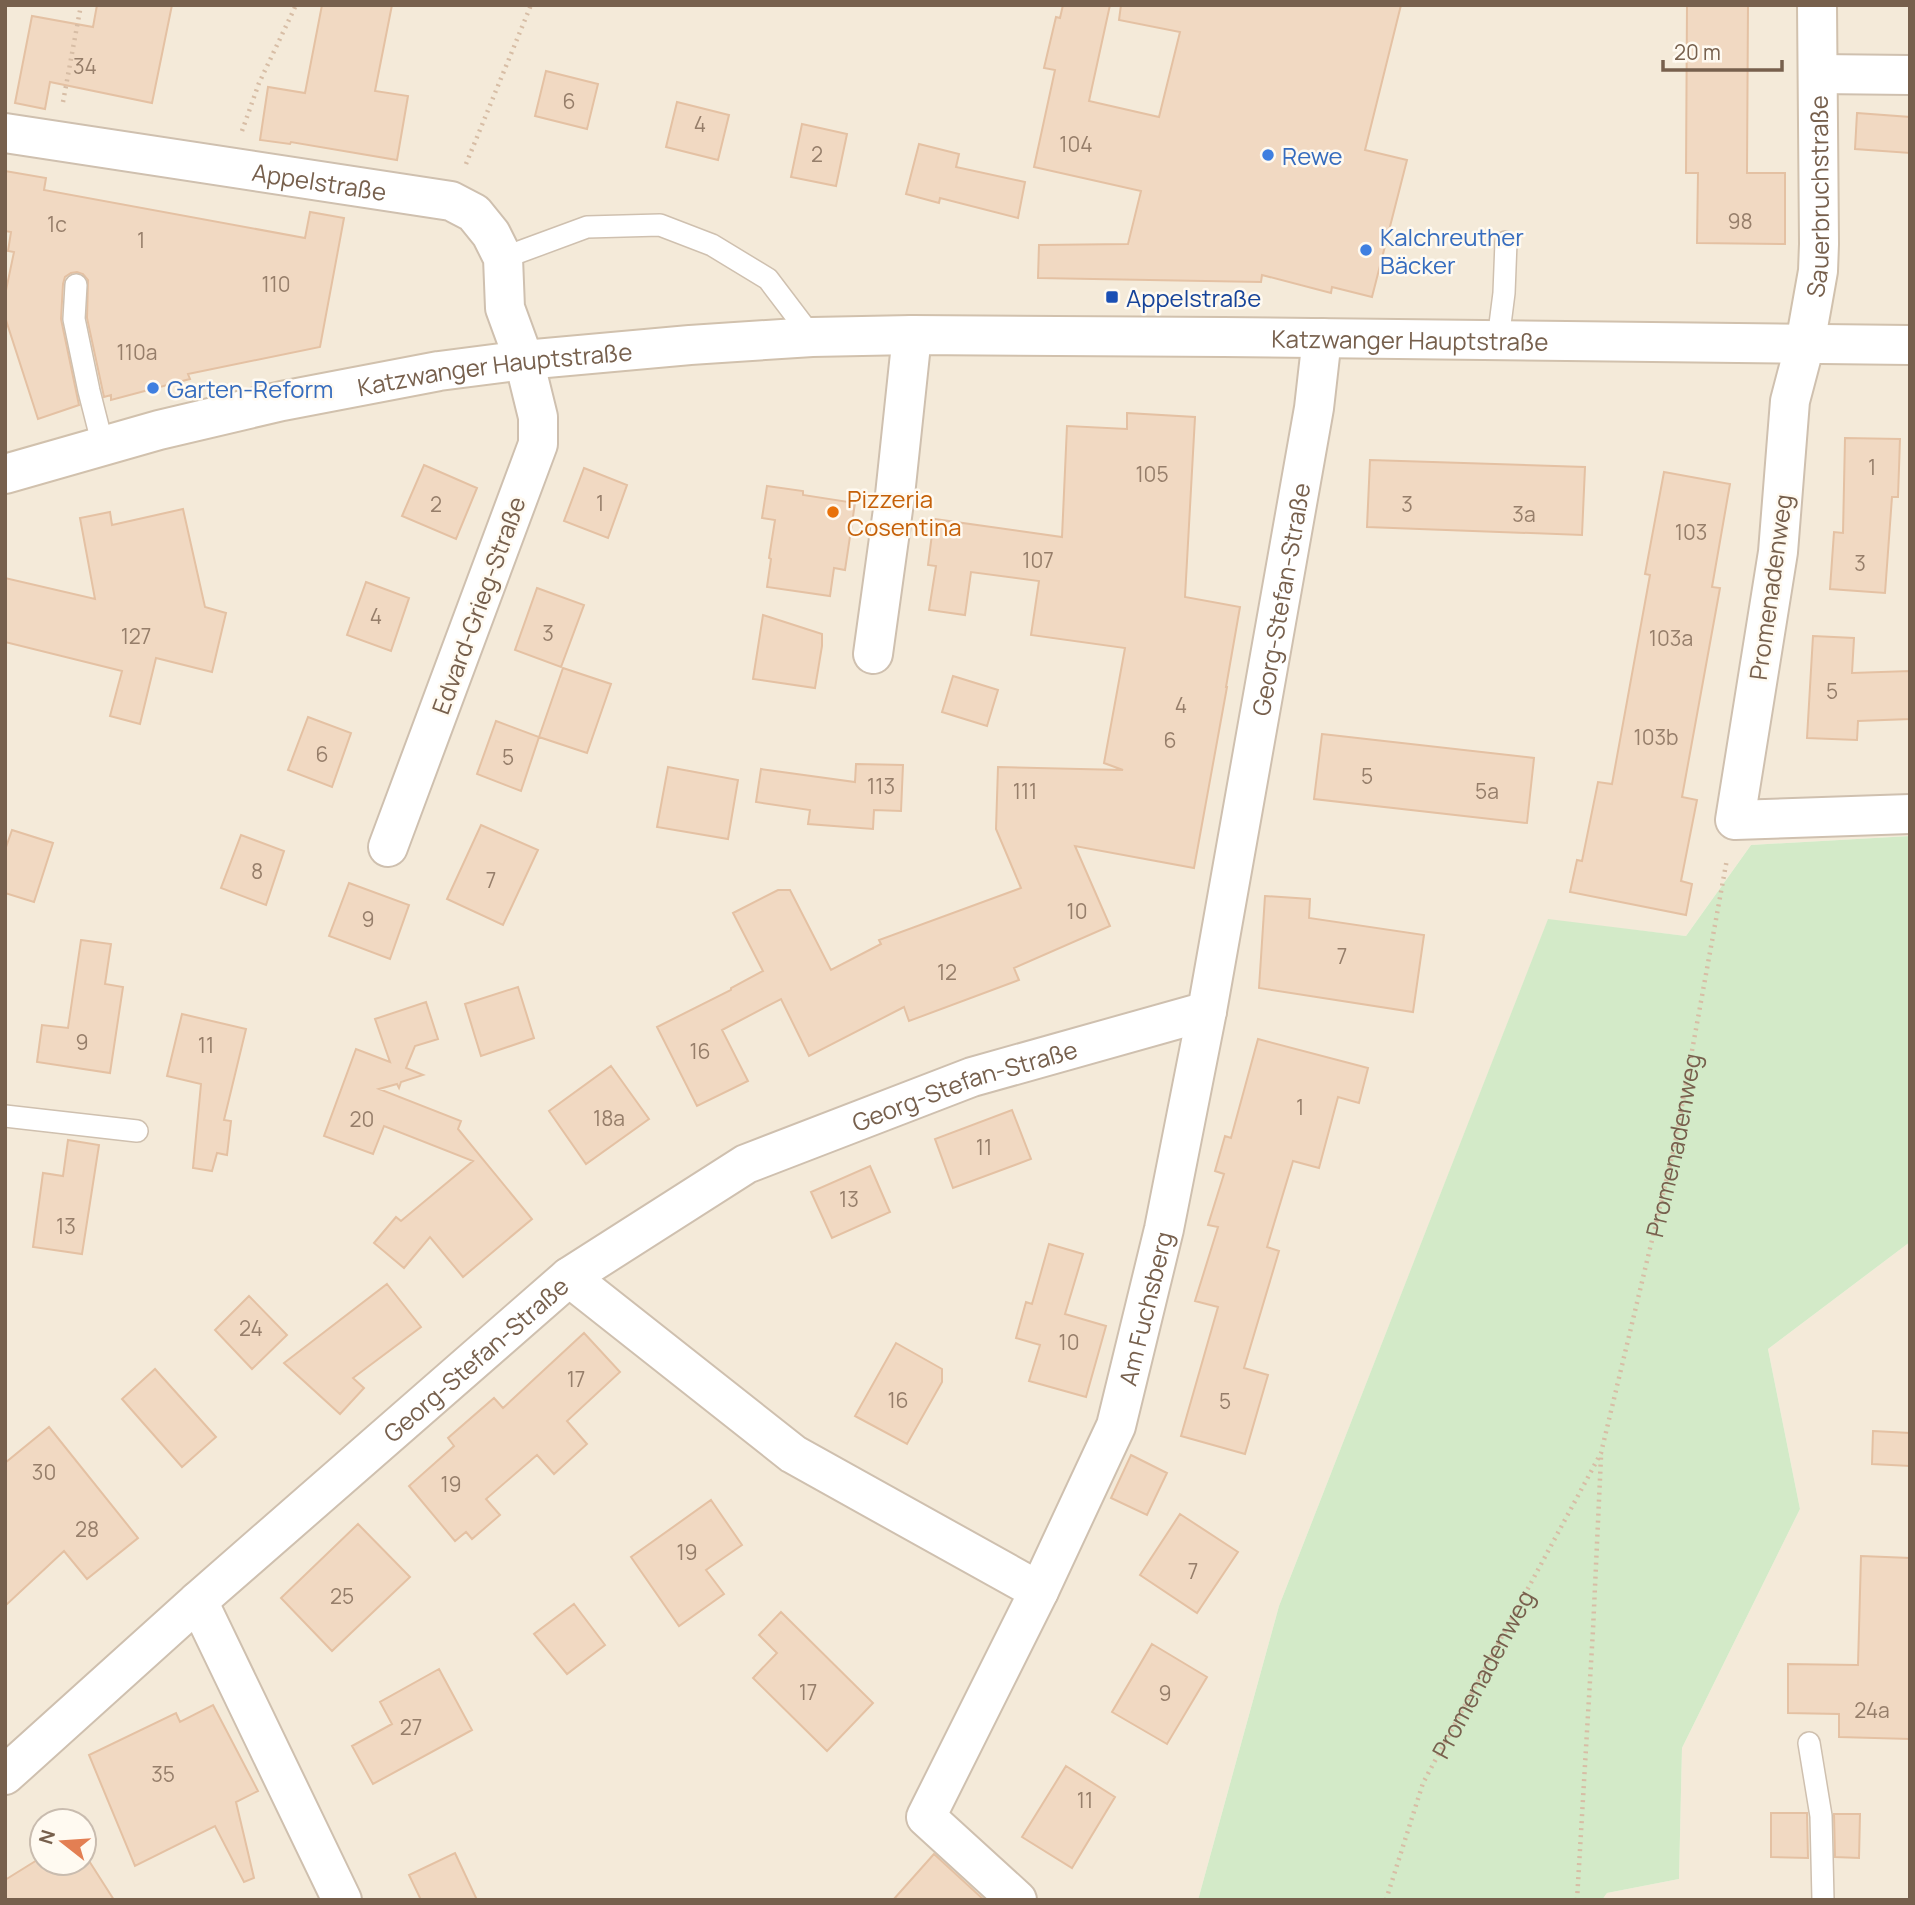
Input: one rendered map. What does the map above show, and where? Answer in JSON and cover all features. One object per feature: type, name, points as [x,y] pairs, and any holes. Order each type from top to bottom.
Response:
[{"type":"street","name":"Sauerbruchstraße","points":[[1805,344],[1818,271],[1819,244],[1817,5]]},
{"type":"street","points":[[1818,74],[1910,75]]},
{"type":"street","name":"Appelstraße","points":[[5,133],[451,201],[474,213],[491,234],[503,258],[505,308],[524,360]]},
{"type":"street","points":[[873,654],[895,495],[912,335]]},
{"type":"street","name":"Katzwanger Hauptstraße","points":[[5,474],[184,424],[282,401],[439,371],[524,360],[690,345],[812,337],[912,335],[1910,345]]},
{"type":"street","name":"Georg-Stefan-Straße","points":[[5,1775],[198,1601],[569,1277],[746,1164],[972,1077],[1207,1011],[1314,408],[1322,338]]},
{"type":"street","name":"Promenadenweg","points":[[1735,820],[1778,552],[1790,401],[1805,344]]},
{"type":"street","name":"Edvard-Grieg-Straße","points":[[388,847],[538,444],[538,417],[524,360]]},
{"type":"street","points":[[1735,820],[1910,814]]},
{"type":"street","name":"Am Fuchsberg","points":[[1017,1900],[926,1816],[1039,1591],[1116,1426],[1164,1229],[1207,1011]]},
{"type":"street","points":[[569,1277],[793,1454],[1039,1591]]},
{"type":"street","points":[[198,1601],[342,1900]]},
{"type":"lane","points":[[503,258],[587,228],[660,225],[712,245],[768,279],[812,337]]},
{"type":"lane","points":[[1498,340],[1504,293],[1506,242]]},
{"type":"lane","points":[[76,285],[74,319],[103,446]]},
{"type":"lane","points":[[5,1116],[137,1131]]},
{"type":"lane","points":[[1809,1743],[1821,1816],[1824,1900]]},
{"type":"path","points":[[56,141],[80,5]]},
{"type":"path","points":[[229,168],[258,83],[296,5]]},
{"type":"path","points":[[451,201],[530,5]]},
{"type":"path","name":"Promenadenweg","points":[[1386,1900],[1423,1783],[1601,1453],[1675,1144],[1735,820]]},
{"type":"path","points":[[1577,1900],[1594,1630],[1601,1453]]},
{"type":"shaded area","points":[[5,5],[1910,5],[1910,836],[1751,845],[1686,936],[1548,920],[1279,1606],[1198,1900],[5,1900]]},
{"type":"shaded area","points":[[1910,1242],[1910,1900],[1602,1900],[1607,1893],[1679,1879],[1682,1748],[1800,1509],[1768,1349]]},
{"type":"green space","points":[[1910,836],[1910,1242],[1768,1349],[1800,1509],[1682,1748],[1679,1879],[1607,1893],[1602,1900],[1198,1900],[1279,1606],[1548,919],[1686,936],[1751,845]]},
{"type":"building","points":[[97,5],[172,5],[152,103],[50,82],[45,109],[15,103],[32,16],[93,27]]},
{"type":"building","points":[[322,5],[392,5],[375,91],[408,96],[397,160],[291,142],[260,140],[268,87],[305,93]]},
{"type":"building","name":"Rewe","points":[[1063,5],[1110,5],[1089,101],[1159,117],[1180,32],[1119,20],[1121,5],[1401,5],[1365,150],[1407,160],[1372,297],[1332,287],[1331,293],[1262,275],[1261,282],[1038,278],[1039,245],[1128,244],[1141,191],[1034,167],[1055,70],[1044,68],[1056,17],[1060,18]]},
{"type":"building","points":[[1687,5],[1748,5],[1747,173],[1785,173],[1785,244],[1697,243],[1698,173],[1686,173]]},
{"type":"building","points":[[546,71],[598,84],[587,129],[535,116]]},
{"type":"building","points":[[677,102],[729,115],[718,160],[666,147]]},
{"type":"building","points":[[1857,113],[1910,117],[1910,153],[1855,149]]},
{"type":"building","points":[[802,124],[847,134],[836,186],[791,177]]},
{"type":"building","points":[[919,144],[959,154],[956,167],[1025,182],[1018,218],[940,198],[939,203],[906,194]]},
{"type":"building","points":[[5,171],[46,178],[44,190],[305,238],[310,212],[344,218],[320,347],[188,374],[190,379],[111,400],[111,395],[104,397],[87,318],[88,280],[83,274],[71,273],[65,277],[63,284],[61,319],[79,405],[38,419],[5,317],[5,295],[14,252],[8,251],[11,232],[5,231]]},
{"type":"building","points":[[1127,413],[1195,417],[1185,597],[1240,607],[1194,868],[1075,846],[1110,926],[1014,968],[1019,980],[909,1021],[904,1007],[809,1056],[781,999],[722,1030],[748,1081],[697,1106],[657,1027],[763,971],[733,913],[778,890],[790,890],[831,970],[881,944],[879,940],[1021,888],[996,829],[998,767],[1123,770],[1104,763],[1125,648],[1031,635],[1039,581],[971,572],[965,615],[929,610],[936,566],[928,565],[934,519],[1062,537],[1067,426],[1127,429]]},
{"type":"building","points":[[1845,438],[1900,439],[1898,497],[1892,497],[1885,593],[1830,589],[1834,532],[1843,533]]},
{"type":"building","points":[[1370,460],[1585,467],[1582,535],[1367,527]]},
{"type":"building","points":[[424,465],[477,488],[456,539],[402,516]]},
{"type":"building","points":[[584,468],[627,485],[608,538],[564,521]]},
{"type":"building","points":[[1664,472],[1730,484],[1712,587],[1720,588],[1682,797],[1697,800],[1681,881],[1692,884],[1686,915],[1570,892],[1577,860],[1582,861],[1598,782],[1612,784],[1650,575],[1645,574]]},
{"type":"building","points":[[767,486],[855,503],[845,570],[834,568],[830,596],[767,587],[775,520],[762,518]]},
{"type":"building","points":[[183,509],[205,607],[226,613],[212,672],[156,658],[140,724],[110,716],[122,671],[5,642],[5,578],[95,599],[80,518],[110,512],[112,525]]},
{"type":"building","points":[[366,582],[409,598],[391,651],[347,635]]},
{"type":"building","points":[[537,588],[584,605],[561,667],[515,650]]},
{"type":"building","points":[[763,615],[822,634],[815,688],[753,679]]},
{"type":"building","points":[[1813,636],[1854,638],[1852,673],[1910,671],[1910,719],[1858,721],[1857,740],[1807,738]]},
{"type":"building","points":[[563,668],[611,684],[587,753],[539,737]]},
{"type":"building","points":[[953,676],[998,690],[987,726],[942,712]]},
{"type":"building","points":[[308,717],[351,733],[332,787],[288,770]]},
{"type":"building","points":[[496,721],[539,737],[521,791],[477,774]]},
{"type":"building","points":[[1322,734],[1534,758],[1527,823],[1314,799]]},
{"type":"building","points":[[856,764],[903,765],[901,811],[874,810],[873,829],[808,824],[810,810],[756,802],[761,769],[855,782]]},
{"type":"building","points":[[668,767],[738,780],[728,839],[657,827]]},
{"type":"building","points":[[481,825],[538,850],[503,925],[447,899]]},
{"type":"building","points":[[12,830],[53,843],[34,902],[5,893],[5,850]]},
{"type":"building","points":[[241,835],[284,851],[266,905],[221,888]]},
{"type":"building","points":[[349,883],[409,905],[390,959],[329,936]]},
{"type":"building","points":[[1265,896],[1310,899],[1309,918],[1424,935],[1413,1012],[1259,988]]},
{"type":"building","points":[[81,940],[111,944],[105,984],[123,987],[110,1073],[37,1062],[42,1025],[68,1028]]},
{"type":"building","points":[[518,987],[534,1038],[481,1056],[465,1004]]},
{"type":"building","points":[[426,1002],[438,1039],[415,1046],[406,1068],[423,1075],[401,1082],[399,1088],[397,1084],[379,1089],[461,1121],[458,1129],[532,1219],[463,1277],[430,1237],[404,1268],[374,1243],[396,1217],[401,1221],[473,1161],[384,1126],[373,1154],[324,1136],[356,1049],[390,1062],[375,1019]]},
{"type":"building","points":[[182,1014],[246,1029],[224,1120],[231,1121],[227,1155],[217,1153],[212,1171],[193,1168],[201,1084],[167,1076]]},
{"type":"building","points":[[1258,1039],[1368,1068],[1359,1103],[1338,1097],[1319,1168],[1293,1161],[1267,1247],[1279,1251],[1244,1368],[1268,1375],[1245,1454],[1181,1436],[1218,1307],[1195,1301],[1218,1227],[1208,1225],[1224,1174],[1215,1171],[1225,1136],[1231,1138]]},
{"type":"building","points":[[611,1066],[649,1119],[586,1164],[549,1111]]},
{"type":"building","points":[[1012,1110],[1031,1159],[953,1188],[935,1139]]},
{"type":"building","points":[[68,1140],[99,1145],[82,1254],[33,1247],[43,1173],[63,1176]]},
{"type":"building","points":[[870,1166],[890,1212],[832,1238],[811,1192]]},
{"type":"building","points":[[1049,1244],[1083,1254],[1065,1314],[1106,1326],[1086,1397],[1029,1381],[1040,1345],[1016,1338],[1026,1302],[1032,1304]]},
{"type":"building","points":[[387,1284],[421,1327],[353,1378],[364,1388],[340,1414],[284,1363]]},
{"type":"building","points":[[249,1296],[287,1335],[252,1369],[215,1330]]},
{"type":"building","points":[[584,1333],[620,1372],[567,1421],[587,1444],[554,1474],[537,1455],[486,1499],[500,1515],[472,1539],[466,1532],[455,1541],[409,1486],[454,1446],[448,1438],[494,1398],[503,1408]]},
{"type":"building","points":[[896,1343],[942,1369],[942,1382],[907,1444],[855,1416]]},
{"type":"building","points":[[155,1369],[216,1437],[182,1467],[122,1399]]},
{"type":"building","points":[[49,1427],[138,1538],[87,1579],[64,1551],[5,1606],[5,1463]]},
{"type":"building","points":[[1873,1431],[1910,1433],[1910,1466],[1872,1464]]},
{"type":"building","points":[[1131,1455],[1167,1473],[1147,1515],[1111,1498]]},
{"type":"building","points":[[711,1500],[742,1545],[706,1570],[724,1594],[679,1626],[631,1557]]},
{"type":"building","points":[[1180,1514],[1238,1552],[1197,1613],[1140,1575]]},
{"type":"building","points":[[358,1524],[410,1577],[332,1651],[281,1598]]},
{"type":"building","points":[[1861,1556],[1910,1558],[1910,1739],[1839,1737],[1839,1714],[1788,1713],[1788,1664],[1858,1665]]},
{"type":"building","points":[[574,1604],[605,1645],[567,1674],[534,1634]]},
{"type":"building","points":[[781,1612],[873,1703],[827,1751],[753,1678],[777,1653],[759,1635]]},
{"type":"building","points":[[1152,1644],[1207,1677],[1167,1744],[1112,1712]]},
{"type":"building","points":[[439,1669],[472,1730],[373,1784],[352,1746],[392,1724],[380,1702]]},
{"type":"building","points":[[213,1705],[258,1791],[236,1802],[254,1878],[244,1882],[215,1826],[135,1866],[89,1755],[176,1713],[180,1722]]},
{"type":"building","points":[[1066,1766],[1115,1797],[1072,1868],[1022,1837]]},
{"type":"building","points":[[1771,1813],[1807,1813],[1808,1858],[1771,1857]]},
{"type":"building","points":[[1834,1814],[1860,1814],[1859,1858],[1835,1857]]},
{"type":"building","points":[[455,1853],[477,1900],[421,1900],[409,1875]]},
{"type":"building","points":[[934,1854],[984,1900],[893,1900]]},
{"type":"building","points":[[28,1866],[28,1877],[98,1875],[114,1900],[5,1900],[5,1880]]},
{"type":"place","name":"Rewe","points":[[1268,155]]},
{"type":"place","name":"Kalchreuther Bäcker","points":[[1366,250]]},
{"type":"place","name":"Appelstraße","points":[[1112,297]]},
{"type":"place","name":"Garten-Reform","points":[[153,388]]},
{"type":"place","name":"Pizzeria Cosentina","points":[[833,512]]}]
